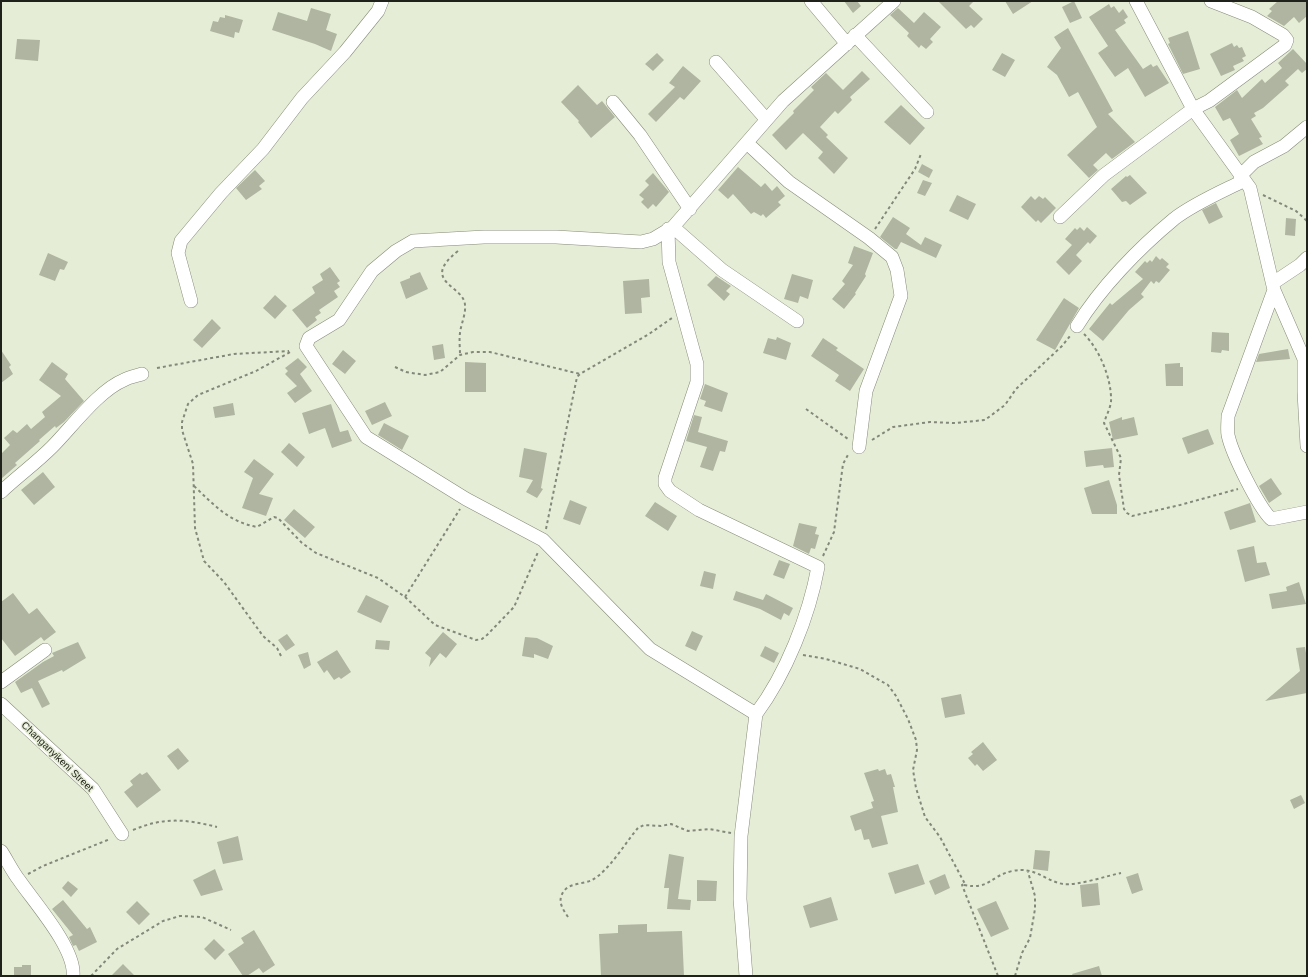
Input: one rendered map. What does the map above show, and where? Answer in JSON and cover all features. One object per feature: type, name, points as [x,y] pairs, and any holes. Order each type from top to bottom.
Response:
[{"type":"street","points":[[191,301],[178,253],[181,241],[221,193],[263,149],[302,98],[345,52],[378,11],[382,1]]},
{"type":"street","points":[[811,1],[927,112]]},
{"type":"street","points":[[756,714],[650,649],[543,540],[466,499],[362,434],[306,346],[309,338],[339,320],[372,271],[396,251],[413,241],[484,237],[556,237],[633,243],[653,239],[671,228],[690,209],[717,174],[747,143],[783,101],[894,1]]},
{"type":"street","points":[[1136,1],[1193,109],[1244,182],[1255,206],[1259,234],[1273,286],[1299,343],[1304,359],[1306,372],[1304,392],[1307,446]]},
{"type":"street","points":[[1060,217],[1104,175],[1193,109],[1209,101],[1285,45],[1287,40],[1283,35],[1252,17],[1211,1]]},
{"type":"street","points":[[716,62],[766,120]]},
{"type":"street","points":[[612,102],[640,135],[690,209]]},
{"type":"street","points":[[1077,326],[1097,298],[1134,257],[1174,219],[1244,182],[1254,162],[1284,146],[1307,127]]},
{"type":"street","points":[[747,143],[789,182],[869,238],[892,257],[897,270],[901,296],[866,392],[859,447]]},
{"type":"street","points":[[671,228],[669,262],[681,312],[697,364],[698,382],[667,471],[665,484],[670,491],[699,510],[818,567],[813,592],[790,652],[767,699],[756,714],[741,836],[740,900],[746,976]]},
{"type":"street","points":[[671,228],[722,270],[797,321]]},
{"type":"street","points":[[1307,258],[1273,286],[1228,416],[1228,435],[1233,451],[1267,515],[1271,519],[1307,512]]},
{"type":"street","points":[[1,492],[36,463],[64,435],[79,417],[110,388],[123,380],[142,374]]},
{"type":"street","points":[[1,682],[45,650]]},
{"type":"street","name":"Changanyikeni Street","points":[[1,704],[93,789],[122,834]]},
{"type":"street","points":[[1,851],[18,879],[61,940],[75,975]]},
{"type":"path","points":[[869,238],[915,169],[920,154]]},
{"type":"path","points":[[1244,182],[1296,211],[1307,221]]},
{"type":"path","points":[[459,250],[448,259],[443,274],[446,283],[464,300],[465,306],[460,335],[460,355]]},
{"type":"path","points":[[194,486],[224,515],[257,527],[276,517],[302,543],[316,553],[378,578],[405,597],[434,625],[469,638],[476,640],[482,639],[514,607],[543,540],[574,385],[580,374],[649,334],[681,312]]},
{"type":"path","points":[[818,567],[834,532],[843,464],[848,454],[893,427],[930,422],[955,423],[985,420],[1005,405],[1016,389],[1062,346],[1077,326],[1092,342],[1109,383],[1111,403],[1104,423],[1121,458],[1119,475],[1124,509],[1126,513],[1132,516],[1180,505],[1222,494],[1250,484]]},
{"type":"path","points":[[280,656],[276,648],[263,636],[224,582],[204,561],[195,528],[193,464],[182,426],[188,404],[198,395],[256,371],[292,351],[306,346]]},
{"type":"path","points":[[156,368],[234,354],[292,351]]},
{"type":"path","points":[[395,367],[406,372],[425,375],[440,372],[460,355],[473,352],[504,354],[580,374]]},
{"type":"path","points":[[806,409],[859,447]]},
{"type":"path","points":[[405,597],[466,499]]},
{"type":"path","points":[[790,652],[826,659],[860,669],[888,685],[896,696],[908,719],[916,740],[917,750],[913,770],[916,788],[925,817],[940,837],[965,884],[962,885],[998,976]]},
{"type":"path","points":[[568,917],[562,906],[561,896],[568,887],[594,879],[607,866],[638,828],[644,825],[660,826],[671,824],[688,831],[708,829],[741,836]]},
{"type":"path","points":[[962,885],[978,888],[1013,871],[1040,873],[1061,884],[1071,884],[1121,873]]},
{"type":"path","points":[[1015,976],[1022,953],[1030,938],[1035,909],[1035,896],[1028,871]]},
{"type":"path","points":[[91,976],[118,949],[163,921],[180,916],[202,917],[231,930]]},
{"type":"building","points":[[844,1],[857,1],[861,6],[853,13]]},
{"type":"building","points":[[938,1],[974,1],[969,6],[983,19],[974,28],[971,25],[966,29]]},
{"type":"building","points":[[1005,1],[1033,1],[1013,14]]},
{"type":"building","points":[[1074,1],[1082,18],[1070,23],[1062,7]]},
{"type":"building","points":[[1278,1],[1307,1],[1307,16],[1299,23],[1294,17],[1284,26],[1267,16],[1272,11],[1269,9]]},
{"type":"building","points":[[1109,4],[1111,8],[1114,6],[1119,13],[1123,9],[1128,17],[1124,20],[1126,23],[1115,30],[1143,69],[1151,64],[1153,67],[1157,65],[1169,83],[1145,97],[1128,68],[1115,77],[1098,53],[1108,46],[1089,17]]},
{"type":"building","points":[[311,8],[331,14],[326,30],[337,34],[331,51],[315,44],[272,30],[278,12],[307,21]]},
{"type":"building","points":[[898,8],[914,23],[924,12],[941,27],[930,39],[933,42],[926,49],[921,45],[919,48],[907,36],[909,33],[890,15]]},
{"type":"building","points":[[225,15],[243,20],[239,33],[235,32],[234,38],[210,31],[213,21],[218,22],[220,17],[225,18]]},
{"type":"building","points":[[1068,28],[1113,111],[1108,114],[1135,142],[1112,159],[1106,153],[1093,165],[1098,170],[1089,178],[1067,155],[1097,127],[1078,92],[1069,97],[1057,75],[1047,67],[1061,48],[1054,37]]},
{"type":"building","points":[[1188,31],[1200,69],[1183,74],[1168,44],[1170,43],[1168,38]]},
{"type":"building","points":[[17,39],[40,40],[38,61],[15,59]]},
{"type":"building","points":[[1232,43],[1234,47],[1237,45],[1239,48],[1242,47],[1246,56],[1242,58],[1244,61],[1233,66],[1235,70],[1221,76],[1210,54]]},
{"type":"building","points":[[1293,49],[1307,64],[1307,69],[1302,73],[1298,69],[1285,81],[1289,85],[1263,108],[1254,113],[1256,116],[1251,119],[1262,137],[1259,138],[1263,144],[1239,156],[1230,140],[1239,134],[1230,118],[1223,121],[1215,107],[1237,90],[1242,98],[1262,79],[1265,83],[1282,68],[1278,63]]},
{"type":"building","points":[[657,53],[664,60],[653,71],[645,64]]},
{"type":"building","points":[[1002,53],[1015,60],[1005,77],[992,70]]},
{"type":"building","points":[[683,66],[701,81],[684,100],[680,97],[656,122],[648,114],[675,87],[669,83]]},
{"type":"building","points":[[862,71],[870,79],[850,97],[852,100],[838,114],[835,111],[820,127],[828,135],[826,137],[848,158],[834,174],[818,158],[823,152],[803,133],[786,150],[772,135],[794,113],[793,111],[814,90],[811,87],[826,73],[843,90]]},
{"type":"building","points":[[578,85],[597,105],[602,101],[615,117],[591,138],[578,122],[579,121],[561,102]]},
{"type":"building","points":[[901,105],[925,128],[910,145],[884,122]]},
{"type":"building","points":[[922,164],[933,170],[929,178],[918,172]]},
{"type":"building","points":[[738,167],[761,187],[765,183],[772,191],[777,186],[785,196],[778,202],[781,205],[766,218],[763,214],[761,216],[754,212],[751,214],[733,194],[728,199],[718,190]]},
{"type":"building","points":[[255,170],[265,181],[259,186],[262,189],[246,200],[236,188]]},
{"type":"building","points":[[653,173],[669,192],[656,207],[653,204],[648,209],[641,202],[644,199],[639,195],[649,185],[645,181]]},
{"type":"building","points":[[1130,175],[1147,193],[1130,205],[1126,201],[1122,202],[1111,189],[1126,176],[1127,177]]},
{"type":"building","points":[[923,180],[932,183],[925,196],[917,193]]},
{"type":"building","points":[[957,195],[976,204],[968,220],[949,211]]},
{"type":"building","points":[[1031,196],[1035,200],[1039,196],[1043,199],[1045,197],[1056,208],[1041,223],[1038,220],[1036,222],[1021,207]]},
{"type":"building","points":[[1216,203],[1223,217],[1209,224],[1202,210]]},
{"type":"building","points":[[893,217],[910,228],[906,234],[921,245],[925,237],[942,245],[936,258],[901,242],[897,249],[895,249],[880,237]]},
{"type":"building","points":[[1286,218],[1296,219],[1295,236],[1285,235]]},
{"type":"building","points":[[1080,227],[1084,231],[1087,227],[1097,236],[1090,244],[1088,242],[1076,255],[1082,261],[1069,275],[1056,262],[1072,245],[1065,239],[1075,228],[1077,230]]},
{"type":"building","points":[[854,246],[873,253],[865,274],[866,276],[855,293],[856,294],[844,309],[832,299],[845,284],[842,281],[853,265],[848,263]]},
{"type":"building","points":[[48,253],[68,262],[64,270],[60,269],[55,281],[39,275]]},
{"type":"building","points":[[1156,256],[1160,260],[1162,258],[1169,264],[1166,267],[1170,270],[1159,283],[1156,281],[1154,284],[1151,281],[1141,294],[1144,297],[1129,310],[1103,341],[1089,329],[1110,303],[1112,305],[1143,279],[1135,272],[1145,261],[1147,263],[1150,260],[1152,262]]},
{"type":"building","points":[[330,267],[340,281],[337,283],[340,287],[334,291],[338,297],[319,310],[321,313],[315,317],[317,320],[307,328],[292,310],[315,293],[312,287],[323,280],[320,274]]},
{"type":"building","points":[[420,272],[428,289],[406,299],[400,282]]},
{"type":"building","points":[[792,274],[813,280],[808,299],[800,296],[798,303],[784,299]]},
{"type":"building","points":[[716,276],[731,286],[726,291],[730,294],[724,301],[707,285]]},
{"type":"building","points":[[649,279],[650,297],[641,298],[642,313],[625,314],[623,281]]},
{"type":"building","points":[[275,295],[287,306],[275,319],[263,308]]},
{"type":"building","points":[[1064,298],[1079,308],[1055,350],[1036,340]]},
{"type":"building","points":[[212,319],[221,328],[202,348],[193,340]]},
{"type":"building","points":[[1212,332],[1229,333],[1229,351],[1222,350],[1221,353],[1211,352]]},
{"type":"building","points":[[777,337],[791,343],[786,360],[763,353],[768,338],[776,340]]},
{"type":"building","points":[[823,338],[838,348],[836,350],[864,369],[850,391],[835,381],[839,375],[811,356]]},
{"type":"building","points":[[443,344],[445,358],[434,360],[432,346]]},
{"type":"building","points":[[1288,349],[1290,359],[1256,362],[1259,354]]},
{"type":"building","points":[[1,350],[11,365],[9,367],[13,374],[1,383]]},
{"type":"building","points":[[343,350],[356,361],[345,374],[332,364]]},
{"type":"building","points":[[298,358],[307,367],[300,374],[312,391],[295,403],[287,393],[297,386],[285,374],[288,371],[285,368]]},
{"type":"building","points":[[52,362],[68,374],[65,379],[84,401],[64,422],[56,428],[55,426],[39,440],[40,441],[15,463],[17,465],[1,479],[1,454],[10,445],[4,438],[13,430],[17,433],[27,424],[31,429],[45,417],[42,412],[61,396],[39,380]]},
{"type":"building","points":[[465,362],[486,363],[486,392],[465,392]]},
{"type":"building","points":[[1180,363],[1180,367],[1183,367],[1183,386],[1166,386],[1165,364]]},
{"type":"building","points":[[705,384],[728,393],[722,412],[704,406],[706,401],[700,399]]},
{"type":"building","points":[[385,402],[392,416],[372,425],[365,411]]},
{"type":"building","points":[[233,403],[235,415],[215,418],[213,407]]},
{"type":"building","points":[[331,404],[340,432],[348,430],[352,441],[332,448],[325,428],[309,434],[302,413]]},
{"type":"building","points":[[694,415],[702,417],[698,432],[728,441],[725,452],[720,451],[713,471],[700,467],[707,447],[686,441]]},
{"type":"building","points":[[1122,417],[1122,420],[1134,417],[1138,435],[1113,440],[1109,422]]},
{"type":"building","points":[[384,423],[409,436],[402,450],[378,435]]},
{"type":"building","points":[[1208,429],[1214,444],[1188,454],[1182,438]]},
{"type":"building","points":[[289,443],[305,457],[297,467],[281,452]]},
{"type":"building","points":[[524,448],[547,453],[541,488],[543,489],[537,498],[526,492],[533,480],[519,477]]},
{"type":"building","points":[[1112,448],[1114,467],[1104,468],[1103,465],[1086,467],[1084,451]]},
{"type":"building","points":[[254,459],[274,474],[259,494],[273,498],[266,516],[242,508],[253,478],[244,472]]},
{"type":"building","points":[[43,472],[55,487],[34,505],[21,490]]},
{"type":"building","points":[[1271,478],[1282,494],[1269,503],[1259,486]]},
{"type":"building","points":[[1109,480],[1117,505],[1117,514],[1092,514],[1084,488]]},
{"type":"building","points":[[570,500],[587,507],[580,525],[563,519]]},
{"type":"building","points":[[655,502],[677,516],[668,531],[645,516]]},
{"type":"building","points":[[1250,503],[1256,522],[1230,530],[1224,512]]},
{"type":"building","points":[[294,509],[315,527],[305,538],[284,520]]},
{"type":"building","points":[[799,523],[817,527],[815,534],[819,535],[815,549],[811,548],[809,554],[793,546]]},
{"type":"building","points":[[1254,546],[1257,563],[1266,562],[1270,575],[1245,582],[1237,550]]},
{"type":"building","points":[[779,560],[790,564],[784,579],[773,575]]},
{"type":"building","points":[[704,571],[716,574],[713,589],[700,586]]},
{"type":"building","points":[[1299,582],[1306,604],[1272,609],[1269,594],[1287,591],[1286,587]]},
{"type":"building","points":[[736,591],[763,600],[766,594],[793,608],[789,616],[784,613],[781,620],[760,609],[733,600]]},
{"type":"building","points":[[13,593],[29,614],[37,608],[56,632],[44,641],[41,637],[15,656],[1,638],[1,602]]},
{"type":"building","points":[[366,595],[389,606],[381,623],[357,612]]},
{"type":"building","points":[[692,631],[703,636],[696,651],[685,646]]},
{"type":"building","points":[[443,632],[457,644],[446,658],[440,653],[429,667],[431,658],[425,653]]},
{"type":"building","points":[[287,634],[295,645],[286,651],[278,640]]},
{"type":"building","points":[[525,637],[537,638],[553,646],[548,659],[534,654],[534,658],[522,656]]},
{"type":"building","points":[[376,640],[390,641],[389,650],[375,649]]},
{"type":"building","points":[[78,642],[86,658],[63,672],[62,670],[38,681],[50,704],[42,708],[32,688],[21,693],[15,682],[54,656],[52,653]]},
{"type":"building","points":[[765,646],[779,653],[774,663],[760,656]]},
{"type":"building","points":[[1305,647],[1307,659],[1307,693],[1265,701],[1300,671],[1296,648]]},
{"type":"building","points":[[337,650],[351,672],[341,679],[339,677],[334,680],[327,670],[324,673],[317,662]]},
{"type":"building","points":[[308,652],[311,665],[304,669],[298,655]]},
{"type":"building","points":[[961,694],[965,714],[945,718],[941,698]]},
{"type":"building","points":[[983,742],[997,760],[983,771],[977,764],[975,766],[968,758],[973,754],[971,752]]},
{"type":"building","points":[[178,748],[189,761],[178,770],[167,756]]},
{"type":"building","points":[[878,769],[879,771],[885,769],[887,775],[891,774],[895,787],[893,787],[898,812],[881,816],[888,844],[872,848],[869,839],[864,840],[861,829],[855,831],[850,816],[873,808],[871,802],[874,801],[864,773]]},
{"type":"building","points":[[147,772],[161,790],[137,808],[124,792],[133,785],[130,781],[140,773],[142,775]]},
{"type":"building","points":[[1301,795],[1305,803],[1294,809],[1290,800]]},
{"type":"building","points":[[238,836],[243,860],[223,864],[217,842]]},
{"type":"building","points":[[1035,850],[1050,851],[1048,871],[1033,869]]},
{"type":"building","points":[[669,854],[684,857],[678,899],[691,900],[690,910],[667,909],[669,888],[664,888]]},
{"type":"building","points":[[918,864],[925,884],[895,894],[888,873]]},
{"type":"building","points":[[215,869],[223,890],[201,896],[193,880]]},
{"type":"building","points":[[1138,873],[1143,890],[1132,894],[1126,877]]},
{"type":"building","points":[[945,874],[950,888],[935,895],[929,881]]},
{"type":"building","points":[[697,880],[717,881],[716,901],[697,901]]},
{"type":"building","points":[[68,881],[78,889],[71,897],[62,888]]},
{"type":"building","points":[[1098,883],[1100,905],[1082,907],[1080,885]]},
{"type":"building","points":[[831,897],[838,920],[810,928],[803,906]]},
{"type":"building","points":[[63,900],[87,929],[90,927],[97,942],[79,951],[76,945],[73,946],[69,937],[73,935],[52,909]]},
{"type":"building","points":[[137,901],[150,914],[139,925],[126,912]]},
{"type":"building","points":[[996,901],[1009,929],[991,937],[977,909]]},
{"type":"building","points":[[647,924],[647,932],[682,931],[684,976],[601,976],[599,934],[618,933],[618,925]]},
{"type":"building","points":[[254,930],[275,965],[263,973],[259,968],[247,976],[243,976],[228,954],[244,943],[241,938]]},
{"type":"building","points":[[214,939],[225,950],[215,960],[204,949]]},
{"type":"building","points":[[123,964],[135,976],[111,976]]},
{"type":"building","points":[[22,965],[31,965],[31,976],[14,976],[14,967],[22,967]]},
{"type":"building","points":[[1099,966],[1102,976],[1073,976],[1072,974]]}]
